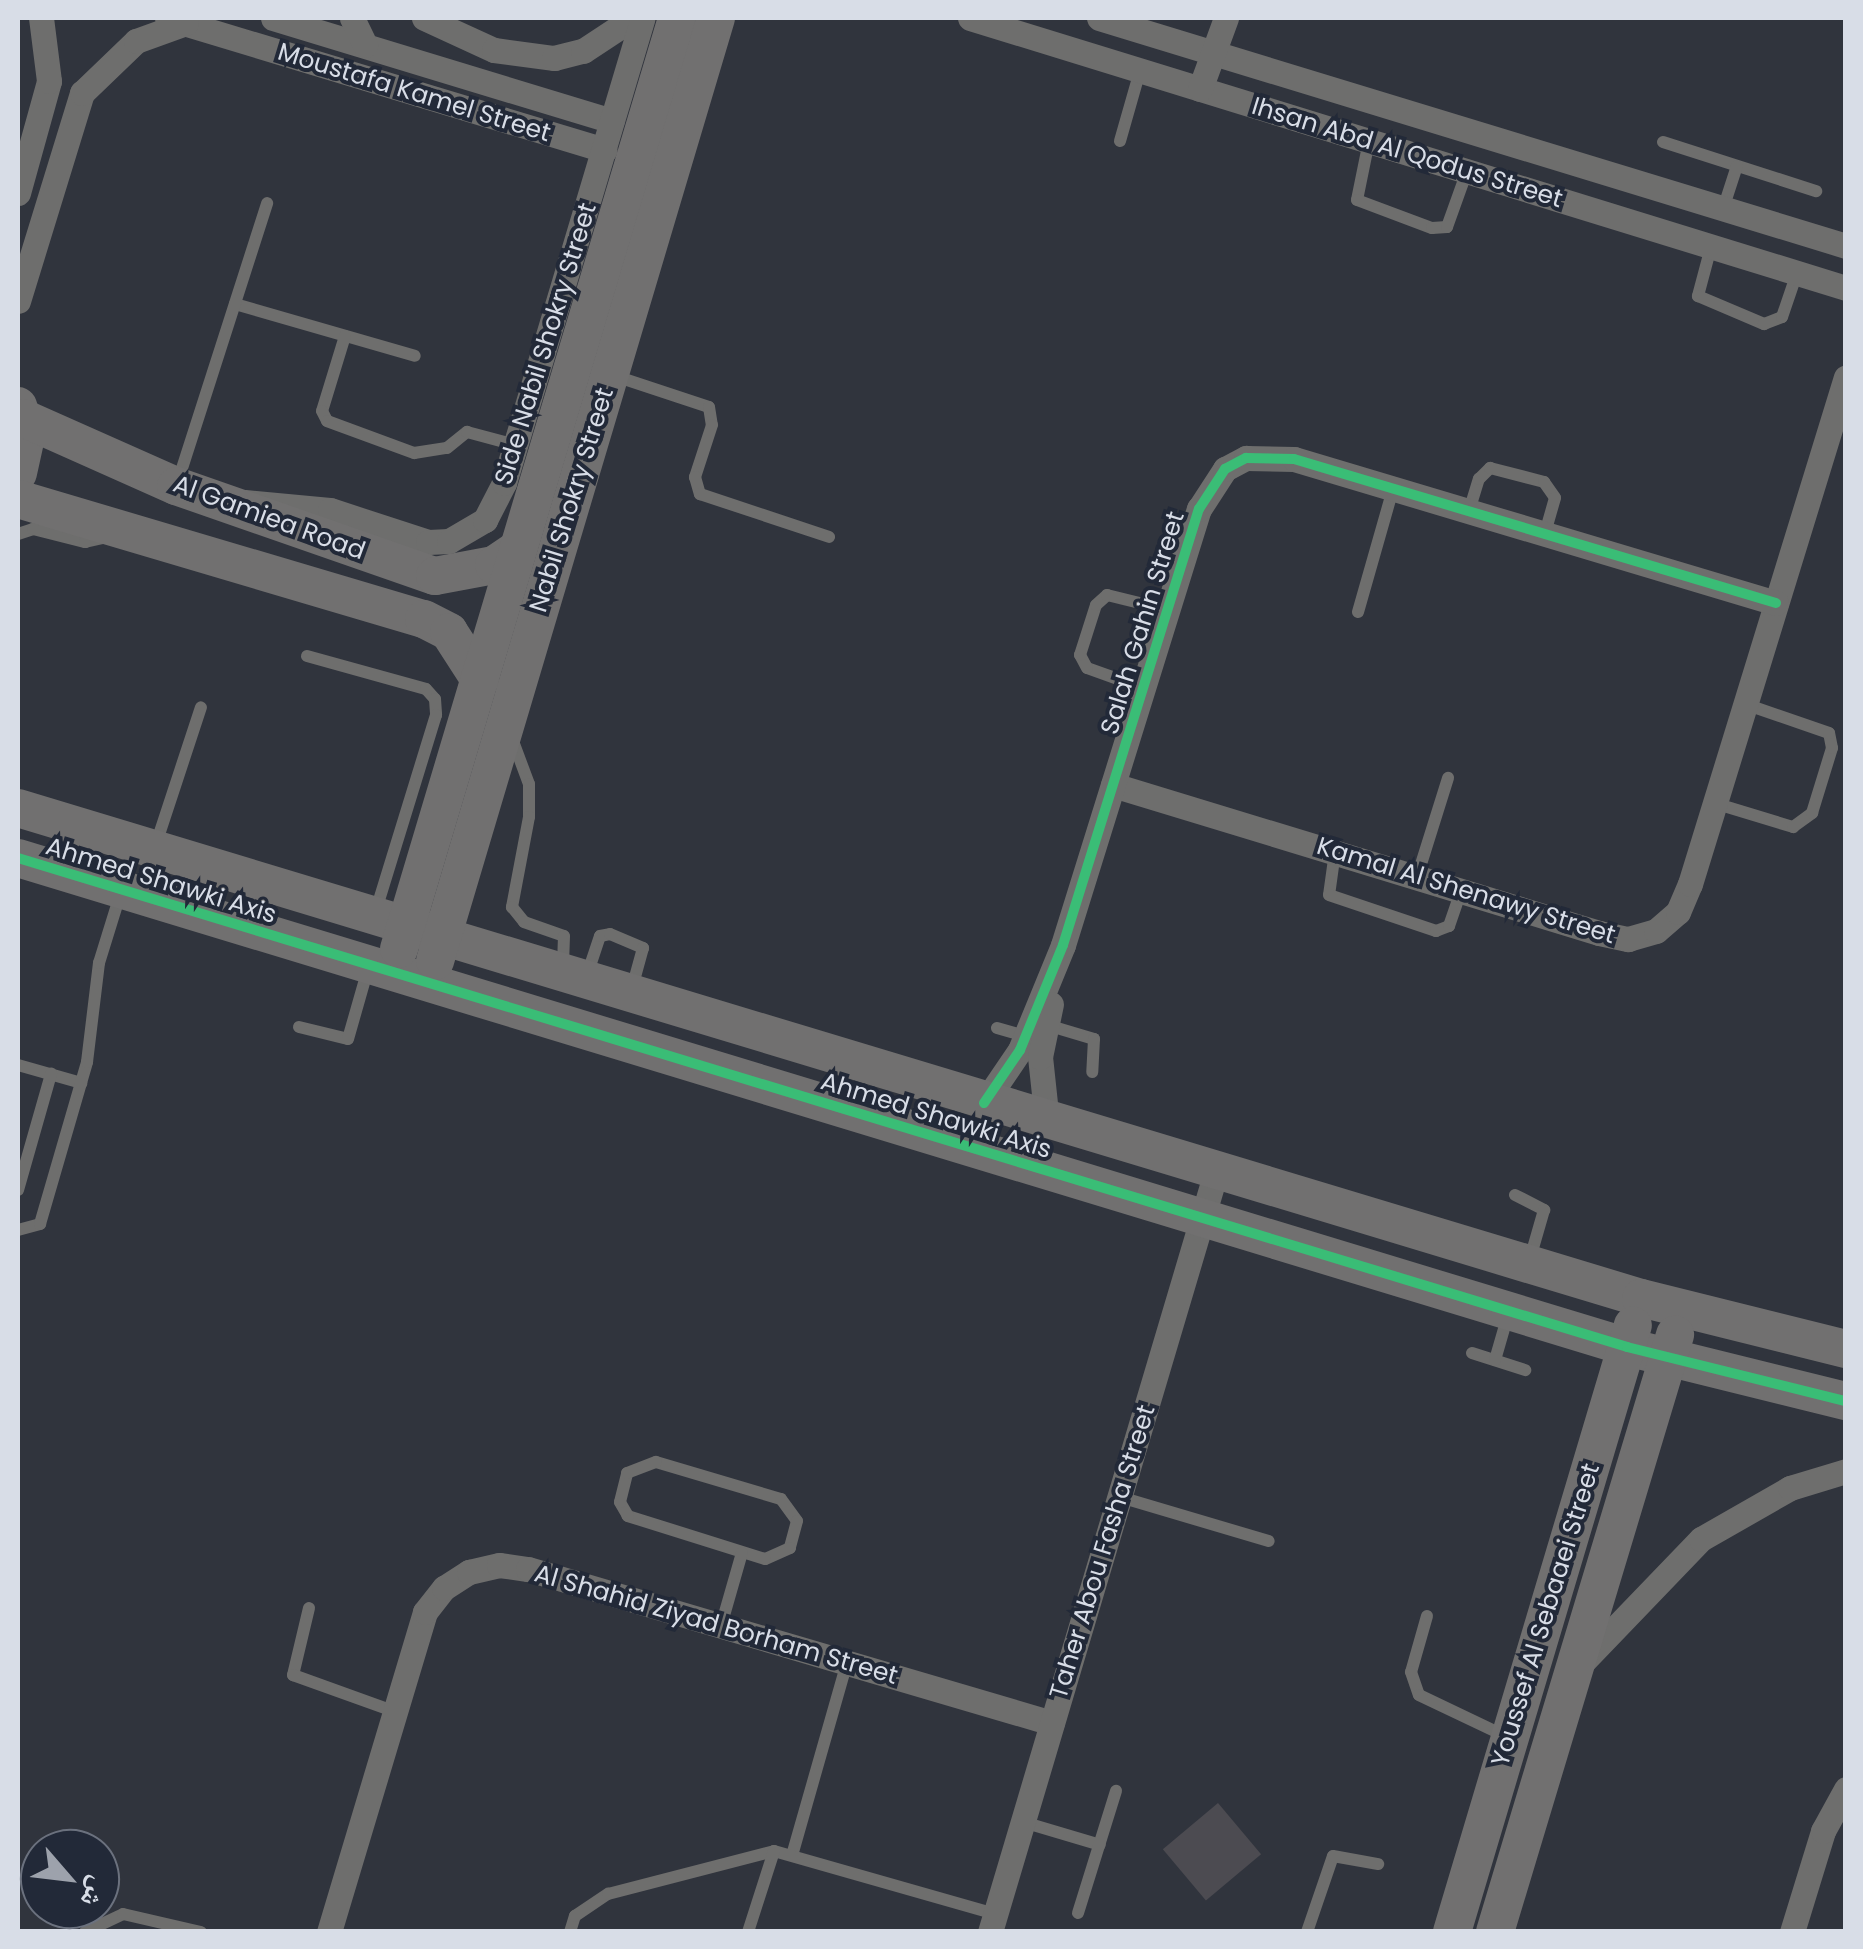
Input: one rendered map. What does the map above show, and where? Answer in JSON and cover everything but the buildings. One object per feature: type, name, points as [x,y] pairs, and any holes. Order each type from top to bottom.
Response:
[{"type":"street","points":[[18,193],[50,59],[41,18]]},
{"type":"street","name":"Moustafa Kamel Street","points":[[274,18],[612,121]]},
{"type":"street","points":[[352,18],[365,46]]},
{"type":"street","points":[[424,18],[494,50],[554,58],[583,52],[633,18]]},
{"type":"street","name":"Side Nabil Shokry Street","points":[[224,504],[309,505],[407,538],[449,541],[486,520],[498,503],[516,445],[583,276],[604,150],[643,18]]},
{"type":"street","name":"Nabil Shokry Street","points":[[381,968],[390,922],[456,758],[518,550],[583,276],[677,18]]},
{"type":"street","name":"Nabil Shokry Street","points":[[428,983],[716,18]]},
{"type":"street","name":"Ihsan Abd Al Qodus Street","points":[[970,18],[1846,288]]},
{"type":"street","name":"Ihsan Abd Al Qodus Street","points":[[1098,18],[1846,246]]},
{"type":"street","points":[[1169,79],[1192,18]]},
{"type":"street","points":[[1200,89],[1226,18]]},
{"type":"street","points":[[18,301],[82,92],[96,74],[136,40],[176,20]]},
{"type":"street","name":"Moustafa Kamel Street","points":[[176,20],[604,150]]},
{"type":"street","points":[[50,59],[96,74]]},
{"type":"street","points":[[452,104],[462,75]]},
{"type":"street","name":"Kamal Al Shenawy Street","points":[[1113,784],[1598,933],[1628,939],[1656,931],[1678,912],[1846,377]]},
{"type":"street","points":[[18,473],[27,448],[19,404]]},
{"type":"street","name":"Al Gamiea Road","points":[[19,404],[176,486],[434,576],[494,565],[518,550]]},
{"type":"street","name":"Salah Gahin Street","points":[[984,1103],[1036,1030],[1208,486],[1236,463],[1270,454],[1776,603]]},
{"type":"street","name":"Al Gamiea Road","points":[[18,499],[127,527],[424,619],[459,643],[480,680]]},
{"type":"street","points":[[424,619],[439,603],[434,576]]},
{"type":"street","points":[[456,758],[492,768]]},
{"type":"street","name":"Ahmed Shawki Axis","points":[[18,808],[1528,1265],[1682,1310],[1846,1348]]},
{"type":"street","name":"Ahmed Shawki Axis","points":[[18,858],[1627,1347],[1846,1401]]},
{"type":"street","name":"Salah Gahin Street","points":[[1036,1030],[1046,1122]]},
{"type":"street","name":"Taher Abou Fasha Street","points":[[992,1923],[1216,1172]]},
{"type":"street","name":"Youssef Al Sebaaei Street","points":[[1452,1932],[1641,1298]]},
{"type":"street","name":"Youssef Al Sebaaei Street","points":[[1495,1932],[1682,1310]]},
{"type":"street","points":[[1574,1672],[1701,1539],[1790,1488],[1846,1472]]},
{"type":"street","name":"Al Shahid Ziyad Borham Street","points":[[329,1932],[425,1612],[444,1588],[469,1572],[498,1565],[528,1570],[1052,1723]]},
{"type":"street","points":[[1792,1932],[1824,1831],[1846,1789]]},
{"type":"lane","points":[[1120,141],[1140,70]]},
{"type":"lane","points":[[1370,141],[1357,200],[1432,228],[1446,227],[1467,171]]},
{"type":"lane","points":[[1663,142],[1816,190]]},
{"type":"lane","points":[[1723,209],[1737,166]]},
{"type":"lane","points":[[176,486],[267,203]]},
{"type":"lane","points":[[1711,247],[1698,296],[1764,324],[1782,317],[1797,273]]},
{"type":"lane","points":[[235,304],[415,356]]},
{"type":"lane","points":[[345,336],[322,412],[326,421],[414,453],[446,448],[467,432],[516,445]]},
{"type":"lane","points":[[610,374],[709,407],[712,425],[695,477],[700,494],[829,536]]},
{"type":"lane","points":[[1469,512],[1483,472],[1498,468],[1551,485],[1556,498],[1545,534]]},
{"type":"lane","points":[[1358,612],[1394,489]]},
{"type":"lane","points":[[18,534],[33,529],[85,542],[127,527]]},
{"type":"lane","points":[[1143,688],[1086,668],[1080,656],[1085,638],[1096,604],[1108,594],[1168,610]]},
{"type":"lane","points":[[306,656],[426,689],[437,707],[390,922]]},
{"type":"lane","points":[[1714,803],[1793,827],[1812,814],[1832,748],[1829,733],[1745,704]]},
{"type":"lane","points":[[154,850],[200,706]]},
{"type":"lane","points":[[505,724],[528,784],[512,907],[524,922],[564,936],[573,978]]},
{"type":"lane","points":[[1417,877],[1448,778]]},
{"type":"lane","points":[[1335,852],[1329,895],[1436,930],[1449,926],[1461,891]]},
{"type":"lane","points":[[18,1230],[40,1224],[81,1083],[99,962],[121,890]]},
{"type":"lane","points":[[573,978],[600,936],[635,942],[642,954],[630,995]]},
{"type":"lane","points":[[299,1027],[348,1038],[381,968]]},
{"type":"lane","points":[[997,1028],[1094,1039],[1092,1072]]},
{"type":"lane","points":[[18,1064],[81,1083]]},
{"type":"lane","points":[[18,1190],[50,1074]]},
{"type":"lane","points":[[1515,1195],[1544,1210],[1528,1265]]},
{"type":"lane","points":[[1495,1360],[1510,1311]]},
{"type":"lane","points":[[1472,1353],[1525,1370]]},
{"type":"lane","points":[[656,1462],[781,1499],[792,1508],[797,1536],[790,1548],[765,1559],[742,1553],[628,1516],[620,1502],[627,1473],[656,1462]]},
{"type":"lane","points":[[1120,1497],[1269,1542]]},
{"type":"lane","points":[[721,1626],[742,1553]]},
{"type":"lane","points":[[309,1608],[292,1660],[298,1680],[396,1712]]},
{"type":"lane","points":[[1427,1616],[1411,1672],[1419,1695],[1510,1738]]},
{"type":"lane","points":[[792,1852],[847,1663]]},
{"type":"lane","points":[[1078,1913],[1116,1791]]},
{"type":"lane","points":[[1022,1822],[1100,1845]]},
{"type":"lane","points":[[748,1932],[774,1851]]},
{"type":"lane","points":[[570,1932],[575,1916],[608,1894],[774,1851],[792,1852],[992,1923]]},
{"type":"lane","points":[[1307,1932],[1333,1856],[1378,1864]]},
{"type":"lane","points":[[85,1932],[123,1914],[202,1932]]},
{"type":"cycle path","points":[[984,1103],[1020,1050],[1063,945],[1199,509],[1225,469],[1246,458],[1294,459],[1776,603]]},
{"type":"cycle path","points":[[18,858],[1627,1347],[1846,1401]]}]
